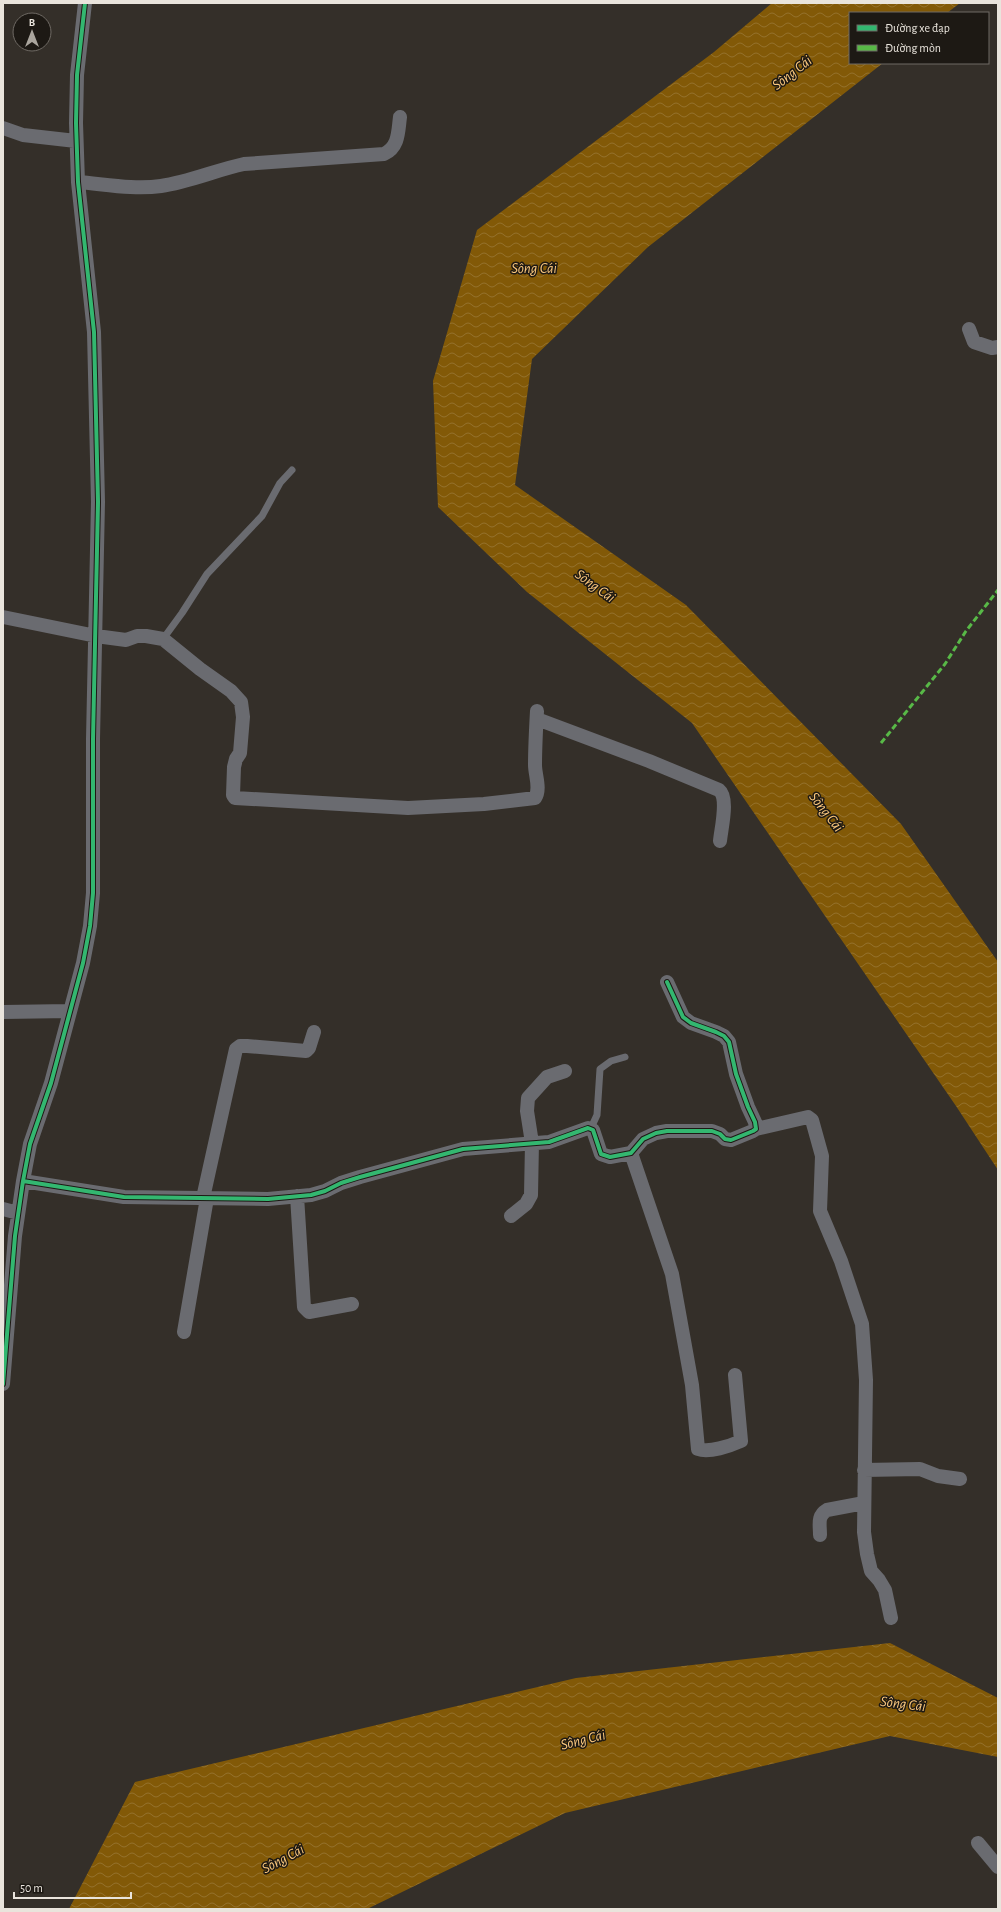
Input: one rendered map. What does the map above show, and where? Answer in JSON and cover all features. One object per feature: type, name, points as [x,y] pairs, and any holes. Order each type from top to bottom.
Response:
[{"type":"street","points":[[3,1384],[18,1213],[23,1180],[30,1144],[51,1083],[82,964],[92,908],[94,837],[93,739],[98,502],[95,350],[87,258],[78,182],[76,141],[77,75],[84,3]]},
{"type":"street","points":[[78,182],[160,186],[202,177],[227,167],[244,164],[384,154],[395,146],[398,138],[400,117]]},
{"type":"street","points":[[3,128],[24,135],[76,141]]},
{"type":"street","points":[[969,329],[974,342],[992,348],[998,347]]},
{"type":"street","points":[[3,617],[96,636],[126,640],[137,636],[163,639],[232,691],[241,702],[243,717],[242,746],[236,759],[233,778],[233,795],[235,798],[408,808],[484,804],[534,798],[537,795],[535,766],[537,715],[719,790],[722,793],[724,807],[720,841]]},
{"type":"street","points":[[667,982],[683,1017],[691,1023],[724,1036],[729,1042],[736,1074],[756,1128]]},
{"type":"street","points":[[3,1012],[70,1010]]},
{"type":"street","points":[[184,1332],[205,1198],[236,1049],[240,1046],[247,1046],[306,1051],[309,1048],[314,1032]]},
{"type":"street","points":[[511,1216],[526,1204],[531,1195],[532,1143],[527,1111],[528,1098],[547,1077],[565,1071]]},
{"type":"street","points":[[23,1180],[124,1197],[268,1199],[326,1191],[341,1183],[360,1177],[463,1149],[549,1142],[584,1129],[591,1128],[601,1154],[604,1156],[631,1153],[643,1139],[661,1132],[712,1131],[720,1134],[725,1140],[731,1140],[738,1138],[756,1128],[804,1116],[808,1117],[812,1120],[822,1156],[820,1211],[841,1261],[862,1324],[866,1380],[864,1502],[867,1554],[871,1571],[885,1590],[891,1618]]},
{"type":"street","points":[[631,1153],[672,1274],[692,1385],[698,1449],[703,1451],[741,1441],[735,1375]]},
{"type":"street","points":[[297,1196],[304,1307],[309,1312],[352,1304]]},
{"type":"street","points":[[3,1209],[18,1213]]},
{"type":"street","points":[[864,1470],[920,1469],[938,1476],[960,1479]]},
{"type":"street","points":[[820,1534],[819,1517],[822,1513],[827,1510],[864,1502]]},
{"type":"street","points":[[978,1843],[998,1867]]},
{"type":"lane","points":[[163,639],[207,574],[262,516],[280,483],[292,470]]},
{"type":"lane","points":[[591,1128],[597,1115],[600,1069],[611,1061],[625,1057]]},
{"type":"water","name":"Sông Cái","points":[[772,3],[960,3],[948,12],[849,12],[849,64],[882,64],[648,247],[532,359],[515,485],[686,605],[901,824],[998,962],[998,1170],[956,1106],[692,723],[527,592],[438,507],[433,381],[477,230],[714,52]]},
{"type":"water","name":"Sông Cái","points":[[890,1643],[998,1698],[998,1757],[890,1736],[565,1813],[367,1909],[69,1909],[135,1782],[576,1678]]},
{"type":"marked path","points":[[881,743],[945,664],[966,631],[998,590]]},
{"type":"cycle path","points":[[3,1384],[15,1236],[23,1181],[30,1144],[51,1083],[83,963],[90,926],[93,893],[93,739],[98,502],[94,332],[78,182],[76,123],[77,75],[85,3]]},
{"type":"cycle path","points":[[23,1181],[124,1197],[268,1199],[311,1195],[360,1177],[463,1149],[549,1142],[588,1128],[593,1130],[601,1154],[610,1157],[631,1153],[643,1139],[656,1133],[667,1131],[712,1131],[720,1134],[725,1139],[731,1140],[753,1131],[756,1129],[755,1122],[736,1074],[729,1042],[724,1036],[691,1023],[683,1017],[667,982]]}]
